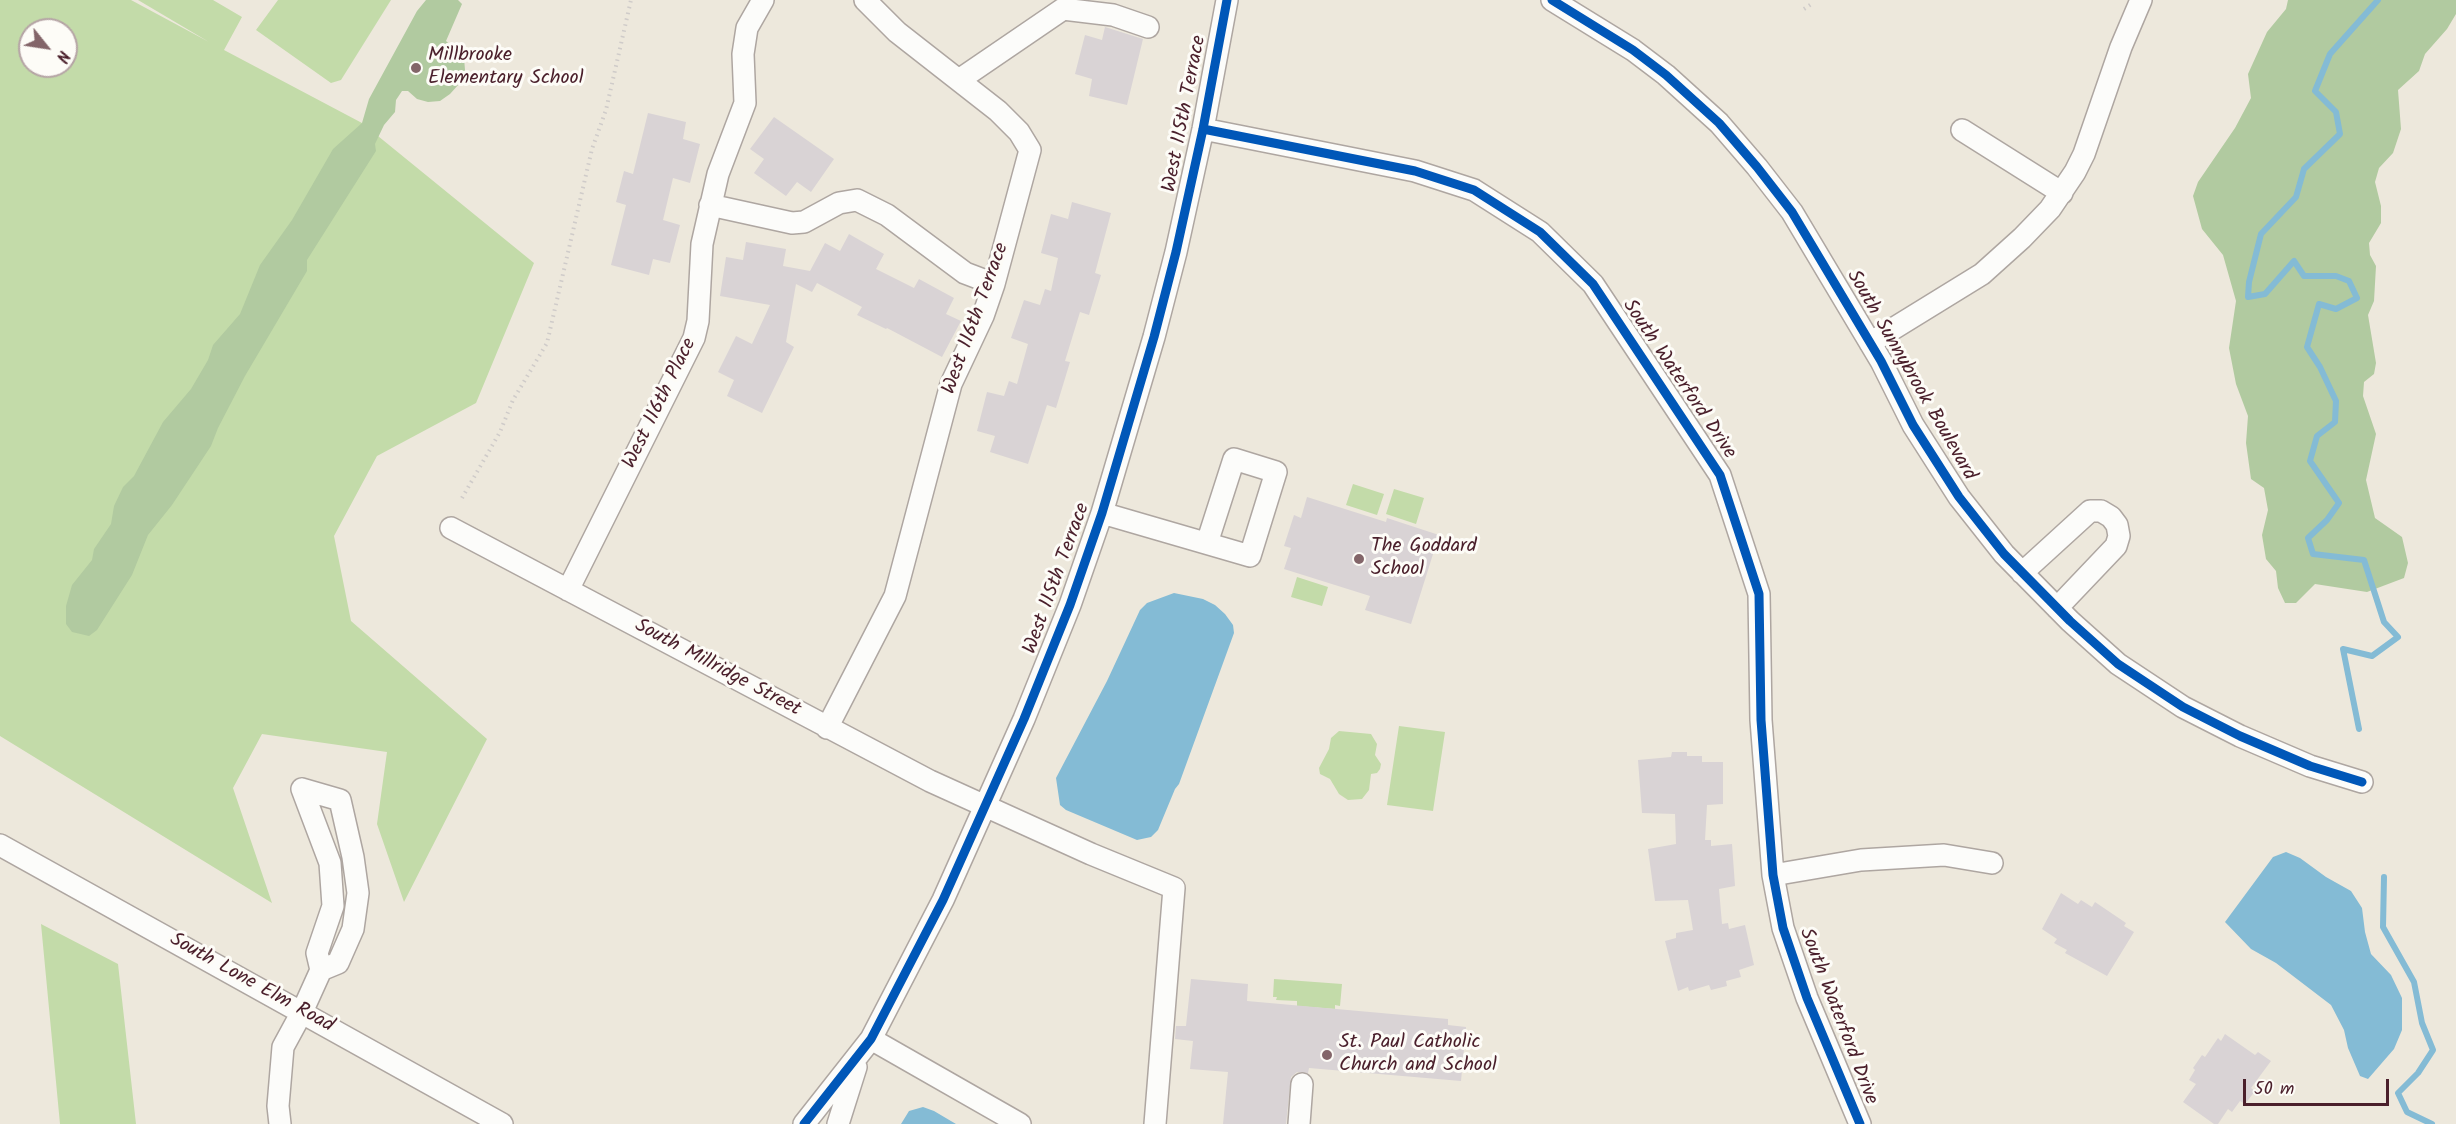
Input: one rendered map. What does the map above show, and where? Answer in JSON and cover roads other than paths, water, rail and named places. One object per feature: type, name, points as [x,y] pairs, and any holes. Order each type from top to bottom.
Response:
[{"type":"street","name":"West 116th Place","points":[[568,590],[694,339],[699,303],[702,244],[718,174],[745,103],[743,54],[747,28],[763,0]]},
{"type":"street","name":"West 116th Terrace","points":[[827,728],[896,596],[951,384],[967,352],[994,284],[1030,150],[1019,132],[959,80],[897,32],[865,0]]},
{"type":"street","name":"West 115th Terrace","points":[[838,1124],[865,1047],[943,900],[986,807],[1050,656],[1102,513],[1154,337],[1176,252],[1203,129],[1227,0]]},
{"type":"street","name":"South Sunnybrook Boulevard","points":[[1552,0],[1634,50],[1666,75],[1719,123],[1792,212],[1870,343],[1913,425],[1959,497],[2004,554],[2057,608],[2118,664],[2183,707],[2240,736],[2310,766],[2362,782]]},
{"type":"street","points":[[1870,343],[1982,274],[2022,238],[2062,193],[2092,136],[2121,47],[2141,0]]},
{"type":"street","points":[[959,80],[1063,9],[1113,15],[1148,27]]},
{"type":"street","name":"South Waterford Drive","points":[[1203,129],[1415,171],[1474,190],[1540,232],[1593,284],[1720,475],[1759,594],[1761,720],[1773,875],[1783,928],[1807,998],[1860,1124]]},
{"type":"street","points":[[1962,130],[2062,193]]},
{"type":"street","points":[[710,205],[792,223],[813,218],[838,203],[857,200],[887,215],[965,273],[994,284]]},
{"type":"street","points":[[1102,513],[1250,556],[1276,472],[1234,459],[1207,543]]},
{"type":"street","points":[[2022,573],[2090,511],[2101,511],[2111,518],[2117,525],[2119,536],[2116,546],[2057,608]]},
{"type":"street","name":"South Millridge Street","points":[[451,528],[827,728],[986,807],[1174,888],[1155,1124]]},
{"type":"street","points":[[280,1124],[278,1106],[283,1047],[303,1012],[321,970],[317,953],[333,906],[330,863],[302,789],[340,801],[353,857],[358,894],[353,929],[338,963],[321,970]]},
{"type":"street","name":"South Lone Elm Road","points":[[0,845],[502,1124]]},
{"type":"street","points":[[1773,875],[1861,860],[1944,855],[1992,862]]},
{"type":"street","points":[[865,1047],[1012,1122]]},
{"type":"street","name":"West 115th Terrace","points":[[804,1124],[865,1047]]},
{"type":"street","points":[[1299,1124],[1302,1084]]},
{"type":"water","points":[[1174,593],[1203,599],[1215,605],[1233,625],[1234,633],[1179,784],[1158,830],[1151,837],[1137,840],[1066,810],[1060,805],[1056,778],[1107,681],[1140,610],[1147,603]]},
{"type":"water","points":[[2286,852],[2300,858],[2326,877],[2351,891],[2362,908],[2371,954],[2391,975],[2402,998],[2402,1030],[2394,1049],[2368,1079],[2360,1076],[2348,1048],[2344,1030],[2331,1005],[2276,963],[2251,949],[2225,922],[2273,857]]},
{"type":"water","points":[[923,1107],[956,1124],[901,1124],[909,1111]]},
{"type":"waterway","points":[[2359,729],[2343,649],[2372,656],[2398,637],[2384,622],[2364,560],[2313,554],[2308,538],[2327,520],[2339,503],[2310,461],[2317,436],[2335,422],[2336,401],[2320,367],[2307,347],[2319,304],[2336,309],[2357,298],[2349,281],[2336,276],[2304,276],[2294,261],[2265,294],[2248,297],[2249,282],[2261,234],[2296,197],[2304,169],[2340,134],[2336,112],[2315,91],[2330,54],[2378,0]]},
{"type":"waterway","points":[[2384,877],[2383,927],[2414,982],[2422,1023],[2433,1050],[2418,1073],[2398,1093],[2407,1112],[2432,1124]]},
{"type":"place","name":"Millbrooke Elementary School","points":[[416,68]]},
{"type":"place","name":"The Goddard School","points":[[1359,559]]},
{"type":"place","name":"St. Paul Catholic Church and School","points":[[1327,1055]]}]
